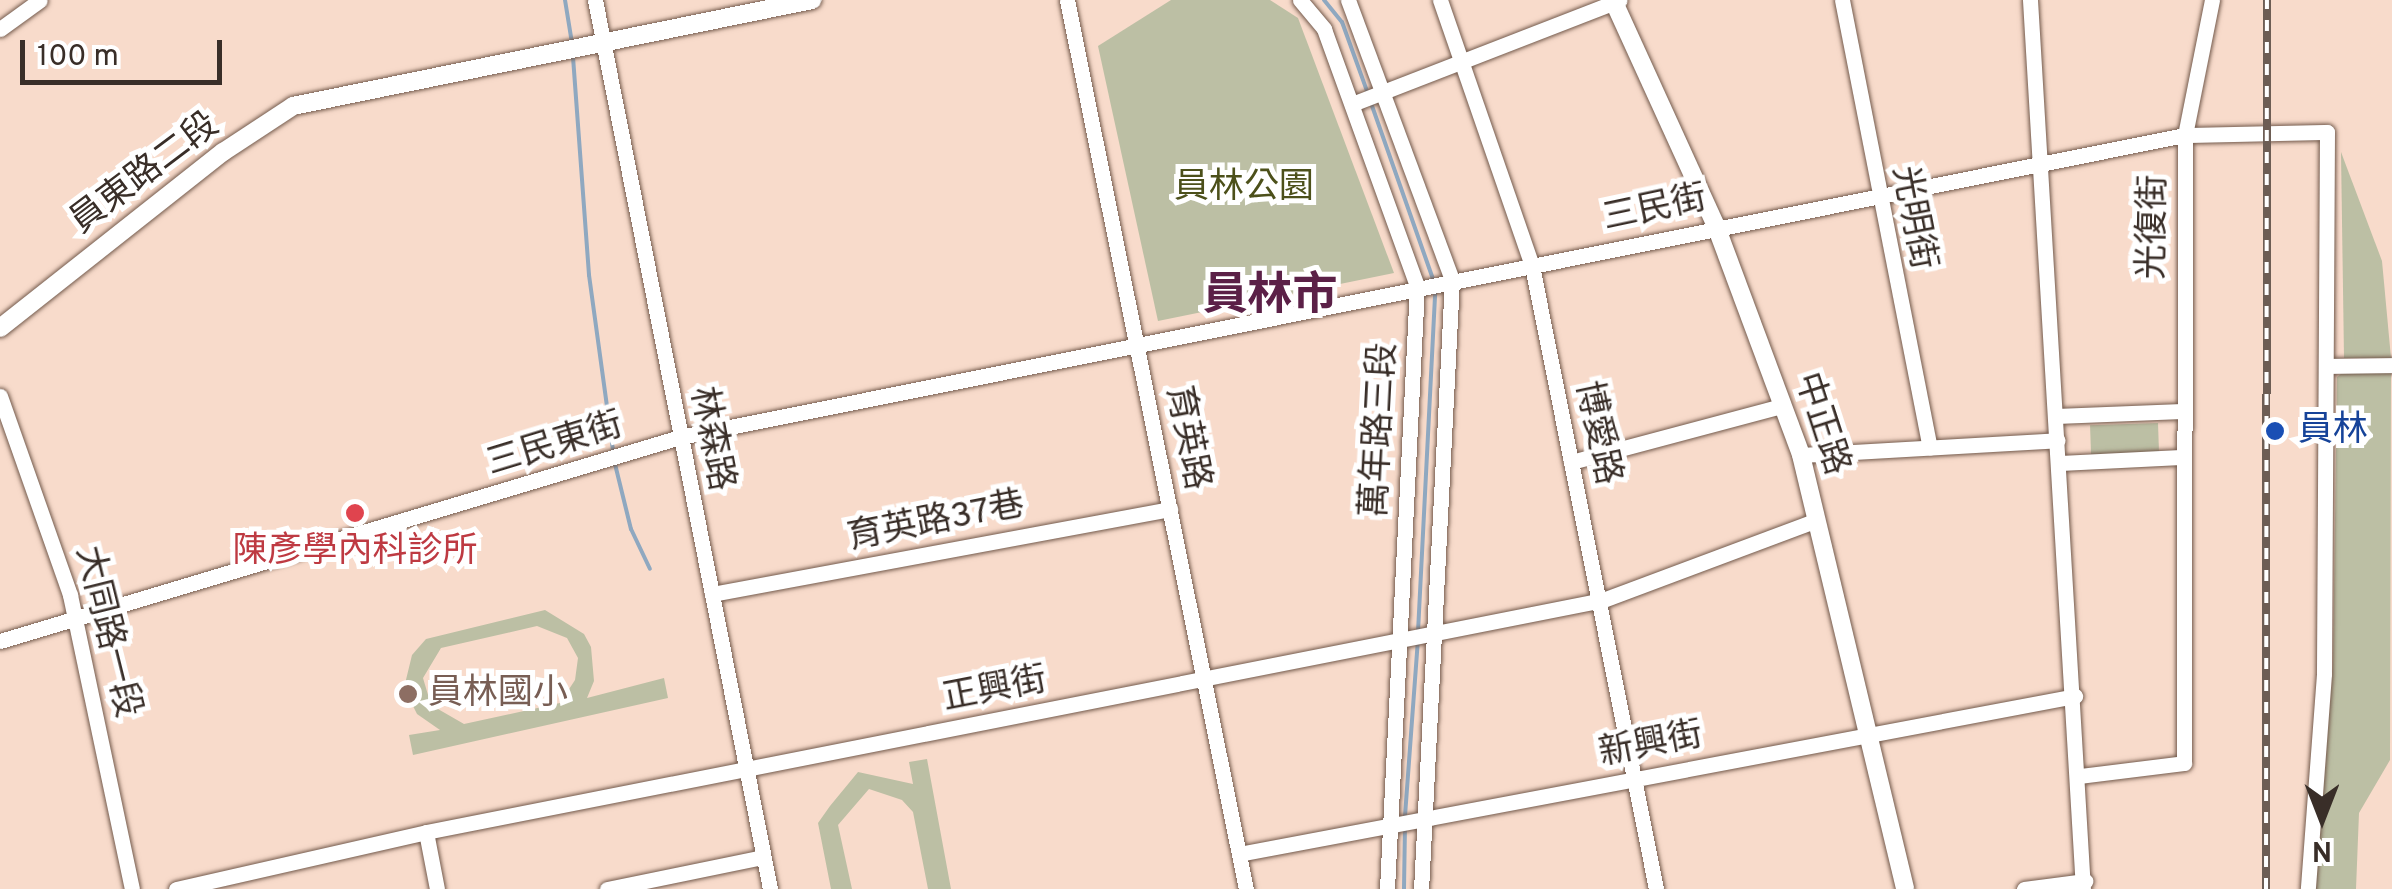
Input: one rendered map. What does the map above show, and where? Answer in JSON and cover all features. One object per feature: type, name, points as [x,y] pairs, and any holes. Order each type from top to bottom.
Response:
[{"type":"street","points":[[0,29],[40,0]]},
{"type":"street","name":"林森路","points":[[595,0],[599,42],[770,889]]},
{"type":"street","name":"員東路二段","points":[[0,328],[223,152],[293,106],[812,0]]},
{"type":"street","name":"育英路","points":[[1067,0],[1246,889]]},
{"type":"street","name":"萬年路三段","points":[[1300,0],[1324,28],[1417,286],[1386,826],[1387,889]]},
{"type":"street","name":"萬年路三段","points":[[1348,0],[1452,280],[1420,820],[1420,889]]},
{"type":"street","name":"博愛路","points":[[1440,0],[1532,266],[1638,779],[1656,889]]},
{"type":"street","points":[[1352,104],[1615,0]]},
{"type":"street","name":"中正路","points":[[1615,0],[1716,226],[1801,455],[1872,733],[1906,889]]},
{"type":"street","name":"光明街","points":[[1842,0],[1876,193],[1930,447]]},
{"type":"street","points":[[2024,889],[2084,885],[2030,0]]},
{"type":"street","name":"光復街","points":[[2080,776],[2184,763],[2181,411],[2185,135],[2212,0]]},
{"type":"street","name":"三民街","points":[[1138,345],[1876,193],[2185,135],[2328,132],[2330,366]]},
{"type":"street","name":"三民東街","points":[[0,641],[680,438],[1138,345]]},
{"type":"street","points":[[2308,889],[2324,674],[2330,366],[2392,365]]},
{"type":"street","name":"大同路一段","points":[[0,396],[45,512],[74,618],[132,889]]},
{"type":"street","points":[[1571,462],[1782,406]]},
{"type":"street","points":[[2057,416],[2181,411]]},
{"type":"street","points":[[1801,455],[2058,440]]},
{"type":"street","points":[[2060,463],[2181,457]]},
{"type":"street","name":"育英路37巷","points":[[712,594],[1170,509]]},
{"type":"street","name":"正興街","points":[[176,889],[426,832],[1602,600],[1817,520]]},
{"type":"street","name":"新興街","points":[[1239,854],[2075,696]]},
{"type":"street","points":[[426,832],[438,889]]},
{"type":"street","points":[[607,889],[763,857]]},
{"type":"green space","name":"員林公園","points":[[1171,0],[1270,0],[1298,18],[1394,273],[1158,321],[1098,46]]},
{"type":"green space","points":[[2341,152],[2382,261],[2391,358],[2344,358]]},
{"type":"green space","points":[[2346,370],[2391,371],[2390,760],[2359,813],[2356,889],[2316,889],[2333,666],[2337,377]]},
{"type":"green space","points":[[2158,423],[2159,452],[2091,454],[2090,425]]},
{"type":"green space","points":[[545,610],[584,634],[591,647],[594,681],[587,698],[664,678],[668,698],[413,755],[409,735],[440,730],[417,714],[404,688],[412,655],[426,639]],"holes":[[[537,626],[567,638],[578,658],[575,680],[560,703],[464,724],[431,705],[423,678],[441,648]]]},
{"type":"green space","points":[[927,759],[951,889],[928,889],[913,812],[902,800],[869,789],[838,825],[852,889],[831,889],[818,823],[830,806],[858,772],[913,784],[909,762]]},
{"type":"waterway","points":[[565,0],[572,43]]},
{"type":"waterway","points":[[1324,0],[1342,22],[1368,94]]},
{"type":"waterway","points":[[573,57],[589,275],[613,450]]},
{"type":"waterway","points":[[1371,103],[1434,282]]},
{"type":"waterway","points":[[1418,632],[1435,292]]},
{"type":"waterway","points":[[614,460],[631,529],[650,569]]},
{"type":"waterway","points":[[1405,816],[1418,641]]},
{"type":"waterway","points":[[1404,889],[1405,826]]},
{"type":"railway","points":[[2266,889],[2267,0]]},
{"type":"place","name":"員林","points":[[2275,431]]},
{"type":"place","name":"陳彥學內科診所","points":[[355,513]]},
{"type":"place","name":"員林國小","points":[[408,694]]},
{"type":"district","name":"員林市","points":[[1270,298]]}]
